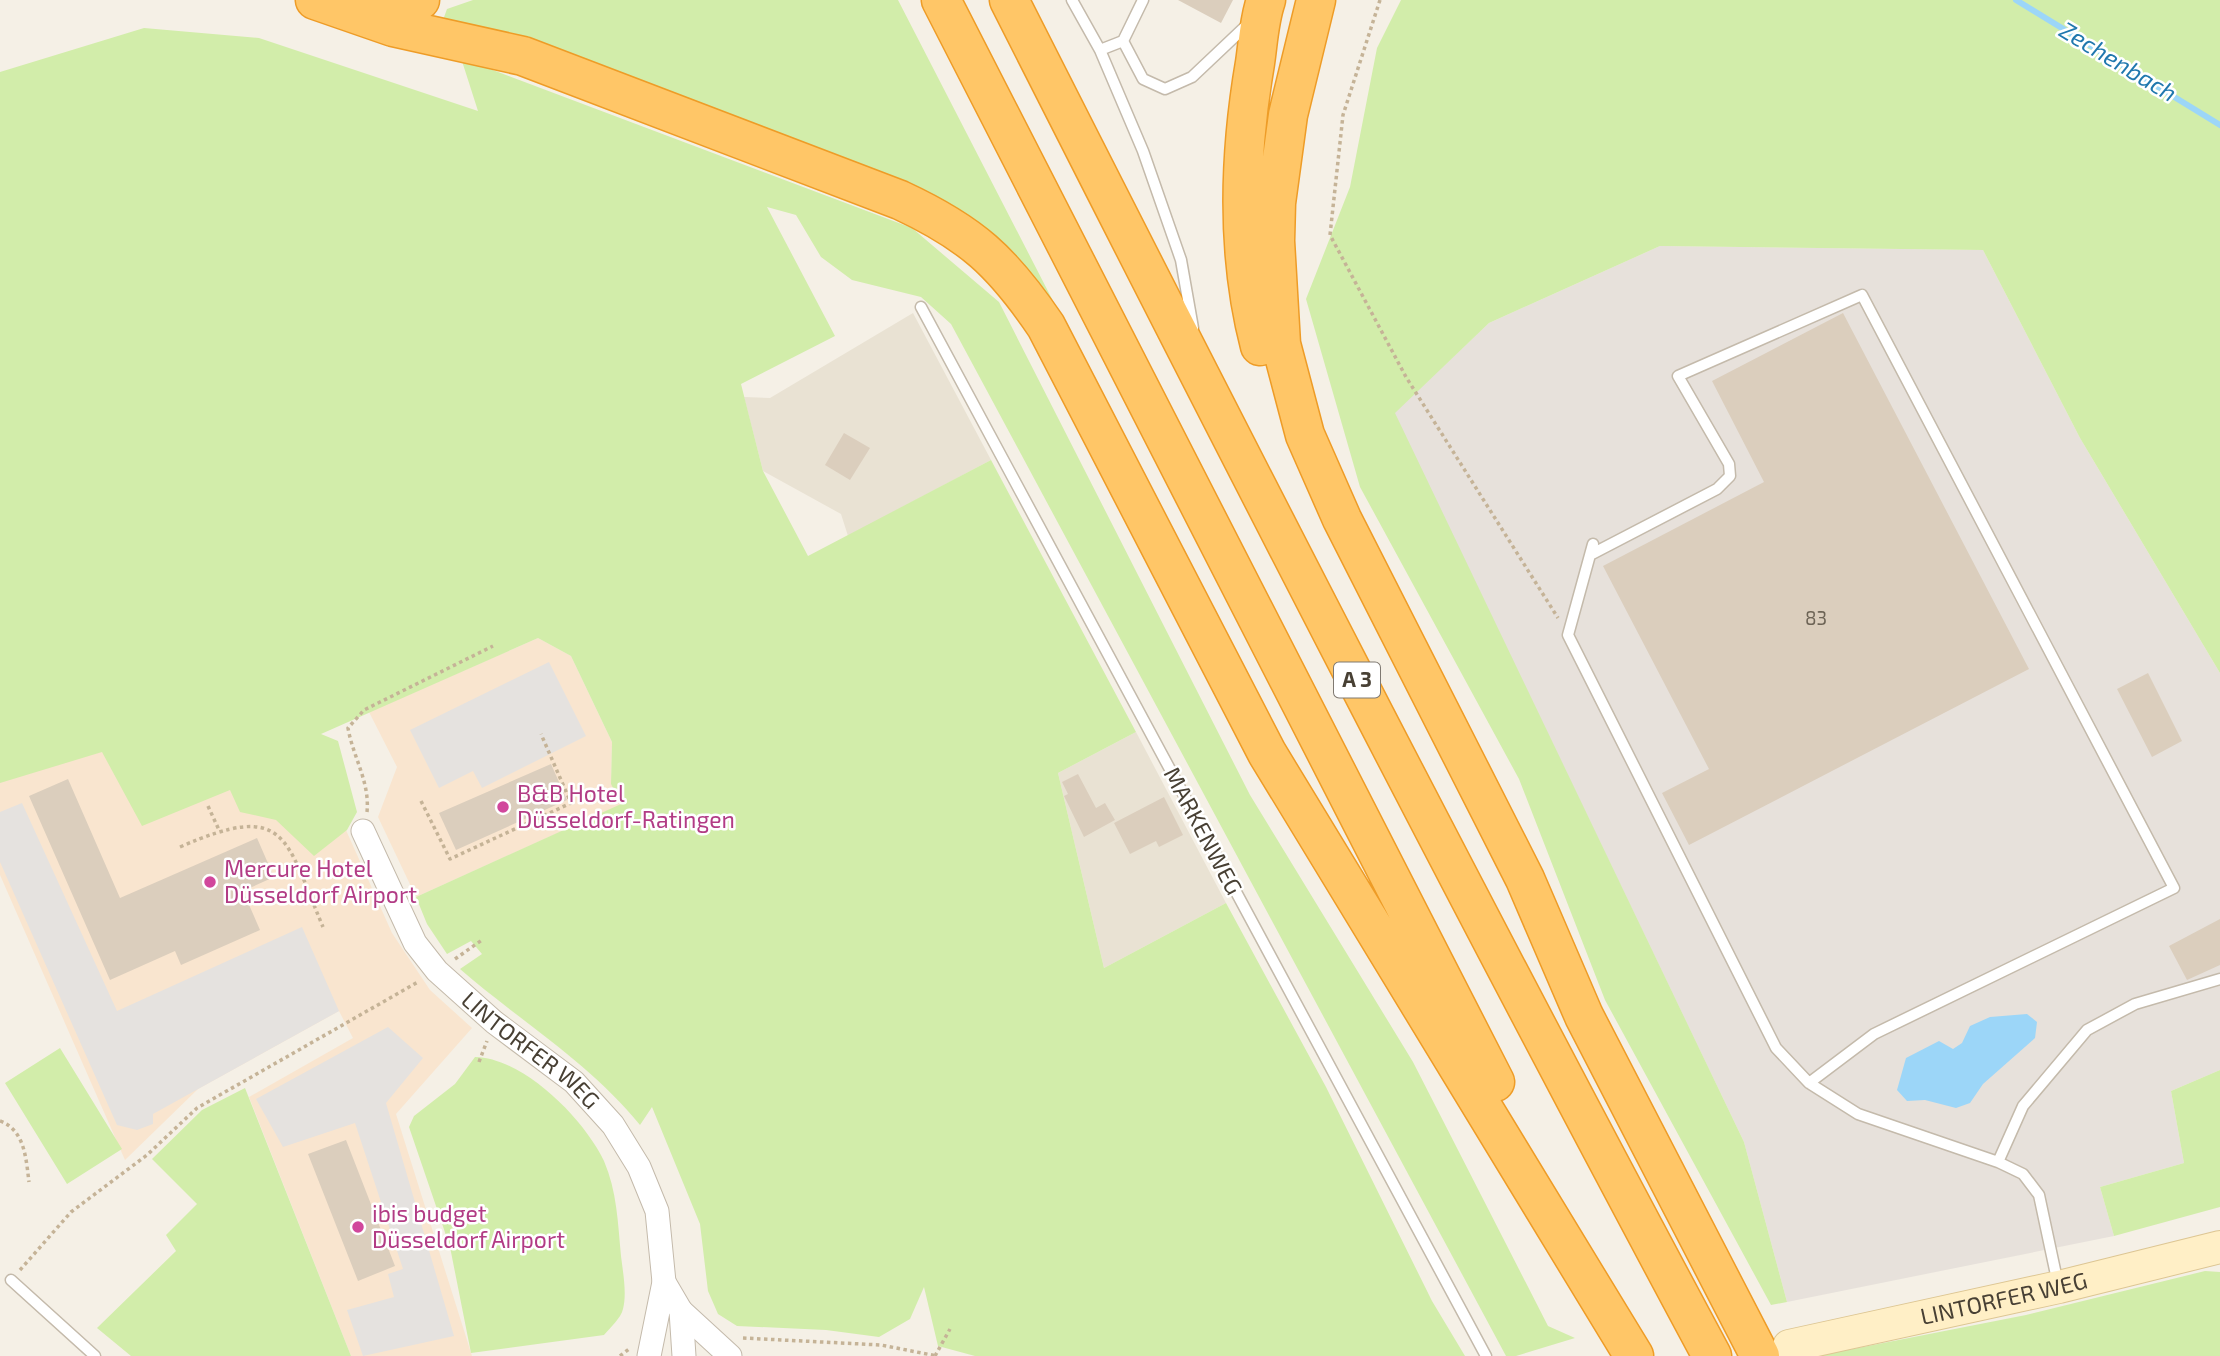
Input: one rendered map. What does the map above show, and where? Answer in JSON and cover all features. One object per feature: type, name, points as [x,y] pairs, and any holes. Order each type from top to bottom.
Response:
[{"type":"highway","points":[[314,0],[393,26],[523,56],[900,200],[942,219],[978,244],[1015,281],[1046,326],[1267,753],[1635,1356]]},
{"type":"highway","points":[[371,0],[420,0]]},
{"type":"highway","name":"A 3","points":[[940,0],[1635,1356]]},
{"type":"highway","name":"A 3","points":[[1010,0],[1202,379],[1588,1125],[1712,1356]]},
{"type":"highway","points":[[1316,0],[1280,162],[1275,276],[1281,344],[1305,435],[1329,492],[1525,879],[1584,1016],[1775,1351]]},
{"type":"highway","points":[[1265,4],[1243,157],[1242,217],[1248,286],[1265,365],[1287,430],[1329,492]]},
{"type":"main road","name":"LINTORFER WEG","points":[[1775,1351],[2059,1287],[2220,1247]]},
{"type":"street","name":"LINTORFER WEG","points":[[363,831],[415,943],[437,971],[494,1022],[574,1082],[613,1125],[639,1167],[657,1211],[664,1282],[651,1346]]},
{"type":"street","name":"LINTORFER WEG","points":[[664,1282],[681,1311],[730,1356]]},
{"type":"street","name":"LINTORFER WEG","points":[[681,1311],[684,1356]]},
{"type":"lane","points":[[1073,0],[1100,50],[1143,151],[1181,260],[1202,379]]},
{"type":"lane","points":[[1100,50],[1123,41],[1143,0]]},
{"type":"lane","points":[[1123,41],[1143,79],[1165,89],[1192,77],[1265,4]]},
{"type":"lane","points":[[1809,1083],[1874,1034],[2174,888],[1862,295],[1678,376],[1729,464],[1730,476],[1717,489],[1592,549],[1568,635],[1776,1048],[1809,1083],[1858,1114],[1998,1162],[2023,1174],[2039,1195],[2059,1287]]},
{"type":"lane","name":"MARKENWEG","points":[[921,307],[1486,1356]]},
{"type":"lane","points":[[1998,1162],[2023,1106],[2087,1030],[2135,1004],[2220,979]]},
{"type":"lane","points":[[11,1280],[95,1356]]},
{"type":"path","points":[[1380,0],[1343,115],[1330,235],[1406,377],[1568,635]]},
{"type":"path","points":[[363,831],[369,793],[352,748],[348,728],[364,710],[493,646]]},
{"type":"path","points":[[421,801],[450,859],[571,803],[541,734]]},
{"type":"path","points":[[208,806],[219,830]]},
{"type":"path","points":[[180,847],[219,830],[263,827],[283,838],[323,927]]},
{"type":"path","points":[[11,1280],[71,1212],[147,1155],[197,1108],[437,971],[482,940]]},
{"type":"path","points":[[0,1121],[17,1133],[24,1149],[29,1182]]},
{"type":"path","points":[[713,1340],[720,1329],[737,1338],[881,1345],[936,1356],[950,1329]]},
{"type":"path","points":[[620,1356],[629,1350],[638,1335],[651,1346]]},
{"type":"shaded area","points":[[1660,246],[1983,250],[2080,438],[2220,673],[2220,1070],[2171,1091],[2184,1163],[2100,1187],[2114,1236],[1787,1302],[1744,1142],[1394,413],[1489,323]]},
{"type":"shaded area","points":[[913,313],[991,460],[848,536],[841,514],[763,471],[744,397],[770,398]]},
{"type":"shaded area","points":[[538,638],[571,656],[612,742],[611,783],[622,804],[416,897],[378,817],[397,767],[369,712]]},
{"type":"shaded area","points":[[261,640],[392,933],[430,990],[472,1028],[396,1114],[472,1356],[351,1356],[249,1097],[353,1038],[339,1011],[198,1089],[125,1160],[0,875],[0,755]]},
{"type":"shaded area","points":[[549,662],[586,736],[482,788],[473,771],[439,788],[410,730]]},
{"type":"shaded area","points":[[1136,732],[1226,903],[1104,968],[1058,773]]},
{"type":"shaded area","points":[[22,803],[117,1011],[302,927],[339,1011],[153,1114],[153,1124],[137,1130],[117,1125],[0,862],[0,812]]},
{"type":"shaded area","points":[[388,1027],[423,1058],[386,1103],[454,1336],[363,1356],[347,1310],[394,1297],[388,1274],[403,1269],[355,1123],[283,1147],[256,1099]]},
{"type":"green space","points":[[473,0],[898,0],[1238,660],[998,251],[443,20],[447,9]]},
{"type":"green space","points":[[1401,0],[2220,0],[2220,673],[2080,438],[1983,250],[1660,246],[1489,323],[1395,413],[1744,1142],[1787,1302],[1771,1305],[1605,1000],[1519,779],[1360,487],[1306,299],[1350,187],[1377,48]]},
{"type":"green space","points":[[144,28],[259,38],[478,111],[461,58],[912,228],[999,302],[1250,795],[1413,1062],[1548,1326],[1575,1338],[1516,1356],[1506,1356],[951,324],[921,297],[852,280],[821,257],[796,215],[767,207],[835,336],[741,384],[763,471],[808,556],[991,460],[1136,732],[1058,773],[1104,968],[1226,903],[1326,1087],[1432,1301],[1465,1356],[975,1356],[938,1346],[924,1287],[910,1319],[879,1337],[826,1330],[737,1326],[718,1314],[708,1291],[700,1224],[652,1107],[640,1125],[620,1102],[577,1062],[460,969],[482,954],[471,941],[447,954],[427,924],[416,897],[621,804],[611,784],[612,742],[571,656],[538,638],[321,734],[338,741],[357,812],[347,830],[314,856],[276,820],[240,812],[230,790],[142,826],[102,752],[0,783],[0,72]]},
{"type":"green space","points":[[60,1048],[122,1149],[67,1184],[5,1083]]},
{"type":"green space","points":[[475,1057],[494,1060],[532,1079],[582,1127],[604,1161],[616,1208],[625,1296],[620,1316],[604,1335],[471,1353],[450,1247],[409,1127],[414,1116],[455,1084]]},
{"type":"green space","points":[[2220,1070],[2220,1207],[2114,1236],[2100,1187],[2184,1163],[2171,1091]]},
{"type":"green space","points":[[245,1088],[351,1356],[131,1356],[97,1328],[176,1251],[166,1235],[197,1204],[152,1159],[202,1110]]},
{"type":"green space","points":[[2205,1271],[2220,1272],[2220,1356],[1817,1356],[2026,1315]]},
{"type":"water","points":[[2027,1014],[2037,1022],[2035,1038],[1983,1084],[1970,1103],[1956,1108],[1925,1100],[1907,1101],[1897,1090],[1906,1058],[1939,1041],[1953,1049],[1962,1043],[1970,1026],[1990,1017]]},
{"type":"building","points":[[1178,0],[1233,0],[1221,23]]},
{"type":"building","points":[[1843,313],[2029,669],[1689,845],[1662,793],[1709,769],[1603,566],[1764,482],[1712,381]]},
{"type":"building","points":[[844,433],[870,448],[850,480],[825,465]]},
{"type":"building","points":[[2148,673],[2182,741],[2152,757],[2117,689]]},
{"type":"building","name":"B&B Hotel Düsseldorf-Ratingen","points":[[551,764],[567,800],[456,850],[439,813]]},
{"type":"building","points":[[1078,774],[1096,808],[1105,803],[1115,820],[1084,837],[1064,796],[1068,794],[1062,782]]},
{"type":"building","name":"Mercure Hotel Düsseldorf Airport","points":[[68,779],[120,898],[257,838],[274,877],[243,891],[260,930],[181,965],[175,951],[110,980],[29,796]]},
{"type":"building","points":[[1164,797],[1183,835],[1159,847],[1156,841],[1130,854],[1114,823]]},
{"type":"building","points":[[2220,919],[2220,965],[2187,980],[2169,946]]},
{"type":"building","name":"ibis budget Düsseldorf Airport","points":[[346,1140],[395,1266],[358,1281],[308,1154]]},
{"type":"waterway","name":"Zechenbach","points":[[2016,0],[2220,125]]},
{"type":"place","name":"B&B Hotel Düsseldorf-Ratingen","points":[[503,807]]},
{"type":"place","name":"Mercure Hotel Düsseldorf Airport","points":[[210,882]]},
{"type":"place","name":"ibis budget Düsseldorf Airport","points":[[358,1227]]}]
